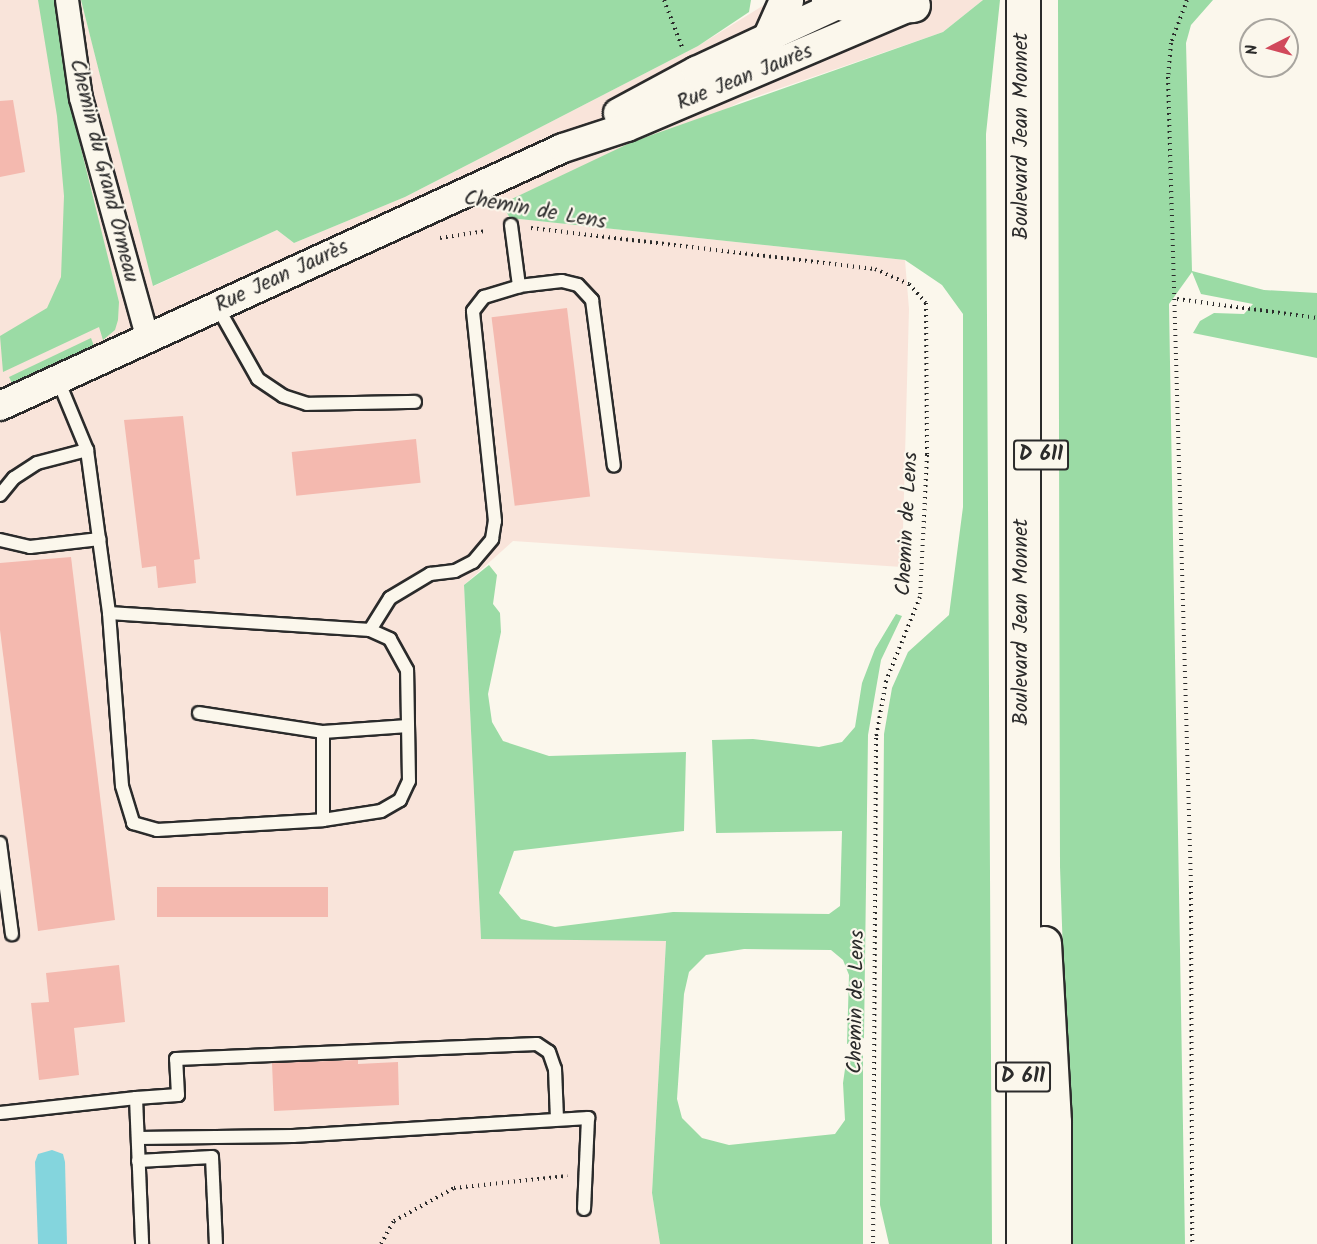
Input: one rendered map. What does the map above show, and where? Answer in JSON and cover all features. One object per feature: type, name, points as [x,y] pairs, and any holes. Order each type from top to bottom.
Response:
[{"type":"main road","points":[[771,34],[786,0]]},
{"type":"main road","name":"Boulevard Jean Monnet","points":[[1023,0],[1023,1244]]},
{"type":"main road","name":"Boulevard Jean Monnet","points":[[1041,1244],[1042,0]]},
{"type":"main road","points":[[838,1],[918,2]]},
{"type":"main road","points":[[1042,911],[1054,1122],[1054,1244]]},
{"type":"street","name":"Chemin du Grand Ormeau","points":[[67,0],[81,98],[148,340]]},
{"type":"street","name":"Rue Jean Jaurès","points":[[0,406],[563,148],[696,71],[838,1]]},
{"type":"street","name":"Rue Jean Jaurès","points":[[563,148],[627,127],[918,2]]},
{"type":"lane","points":[[511,225],[519,286]]},
{"type":"lane","points":[[370,630],[390,598],[430,574],[454,571],[473,562],[492,539],[495,522],[473,311],[484,297],[519,286],[562,281],[579,285],[592,300],[614,466]]},
{"type":"lane","points":[[218,308],[258,379],[283,396],[307,404],[415,402]]},
{"type":"lane","points":[[58,380],[87,450],[110,613],[123,786],[133,823],[157,830],[323,820],[381,811],[399,800],[410,781],[407,670],[401,652],[390,639],[370,630],[110,613]]},
{"type":"lane","points":[[0,495],[14,478],[38,462],[87,450]]},
{"type":"lane","points":[[0,540],[30,547],[100,539]]},
{"type":"lane","points":[[199,712],[323,732],[408,726]]},
{"type":"lane","points":[[323,732],[323,820]]},
{"type":"lane","points":[[0,843],[12,934]]},
{"type":"lane","points":[[0,1113],[178,1095],[176,1059],[537,1044],[549,1052],[555,1069],[557,1119]]},
{"type":"lane","points":[[136,1098],[142,1244]]},
{"type":"lane","points":[[138,1138],[293,1136],[588,1118],[584,1209]]},
{"type":"lane","points":[[138,1161],[212,1157],[216,1244]]},
{"type":"path","points":[[664,0],[680,44],[696,71]]},
{"type":"path","points":[[1187,0],[1171,43],[1168,77],[1177,299],[1191,886],[1192,1244]]},
{"type":"path","name":"Chemin de Lens","points":[[511,225],[875,269],[909,284],[926,303],[927,422],[920,597],[886,681],[876,738],[873,1244]]},
{"type":"path","points":[[1177,299],[1317,318]]},
{"type":"path","points":[[381,1244],[394,1221],[454,1188],[586,1174]]},
{"type":"shaded area","points":[[0,0],[81,0],[154,286],[277,230],[294,243],[405,197],[698,46],[772,0],[983,0],[943,32],[740,102],[511,218],[905,260],[909,309],[902,567],[513,541],[464,585],[481,938],[666,941],[652,1193],[660,1244],[0,1244]]},
{"type":"green space","points":[[38,0],[56,0],[71,108],[119,302],[118,320],[115,330],[103,340],[99,327],[3,372],[0,336],[47,308],[61,277],[64,196],[57,116]]},
{"type":"green space","points":[[81,0],[751,0],[749,12],[698,46],[405,197],[294,243],[277,230],[153,286]]},
{"type":"green space","points":[[983,0],[1000,0],[986,134],[992,1244],[889,1244],[880,1205],[884,734],[892,688],[908,652],[949,615],[963,507],[963,314],[942,285],[905,260],[510,218],[501,204],[632,142],[943,32]]},
{"type":"green space","points":[[1058,0],[1213,0],[1191,25],[1186,43],[1192,271],[1264,290],[1317,293],[1317,358],[1193,333],[1200,321],[1214,313],[1244,314],[1253,304],[1201,294],[1192,272],[1169,304],[1185,1244],[1073,1244],[1060,867]]},
{"type":"green space","points":[[91,338],[94,346],[12,383],[9,377]]},
{"type":"green space","points":[[489,565],[497,575],[493,604],[500,613],[501,632],[488,694],[492,722],[503,741],[549,756],[686,752],[684,831],[514,851],[499,893],[521,919],[555,927],[673,912],[829,914],[840,906],[842,831],[716,833],[712,740],[753,739],[819,747],[842,742],[855,727],[862,683],[875,649],[896,614],[902,616],[881,660],[868,735],[864,1038],[847,1044],[849,975],[843,960],[831,950],[744,949],[706,955],[689,972],[684,994],[677,1099],[682,1118],[702,1138],[729,1145],[835,1134],[845,1120],[843,1083],[847,1055],[863,1054],[863,1244],[660,1244],[652,1193],[666,941],[481,939],[464,585]]},
{"type":"water","points":[[52,1150],[63,1154],[65,1162],[67,1244],[38,1244],[35,1162],[38,1154]]},
{"type":"building","points":[[13,100],[25,172],[0,177],[0,101]]},
{"type":"building","points":[[567,308],[590,497],[515,506],[492,317]]},
{"type":"building","points":[[183,416],[200,559],[194,560],[196,583],[158,588],[156,566],[142,568],[124,420]]},
{"type":"building","points":[[416,439],[421,483],[296,496],[292,452]]},
{"type":"building","points":[[71,557],[115,920],[38,931],[0,630],[0,563]]},
{"type":"building","points":[[157,887],[328,887],[328,917],[157,917]]},
{"type":"building","points":[[119,965],[125,1022],[74,1028],[79,1075],[39,1080],[31,1003],[49,1002],[46,973]]},
{"type":"building","points":[[358,1060],[358,1064],[398,1062],[399,1105],[274,1111],[272,1063]]}]
